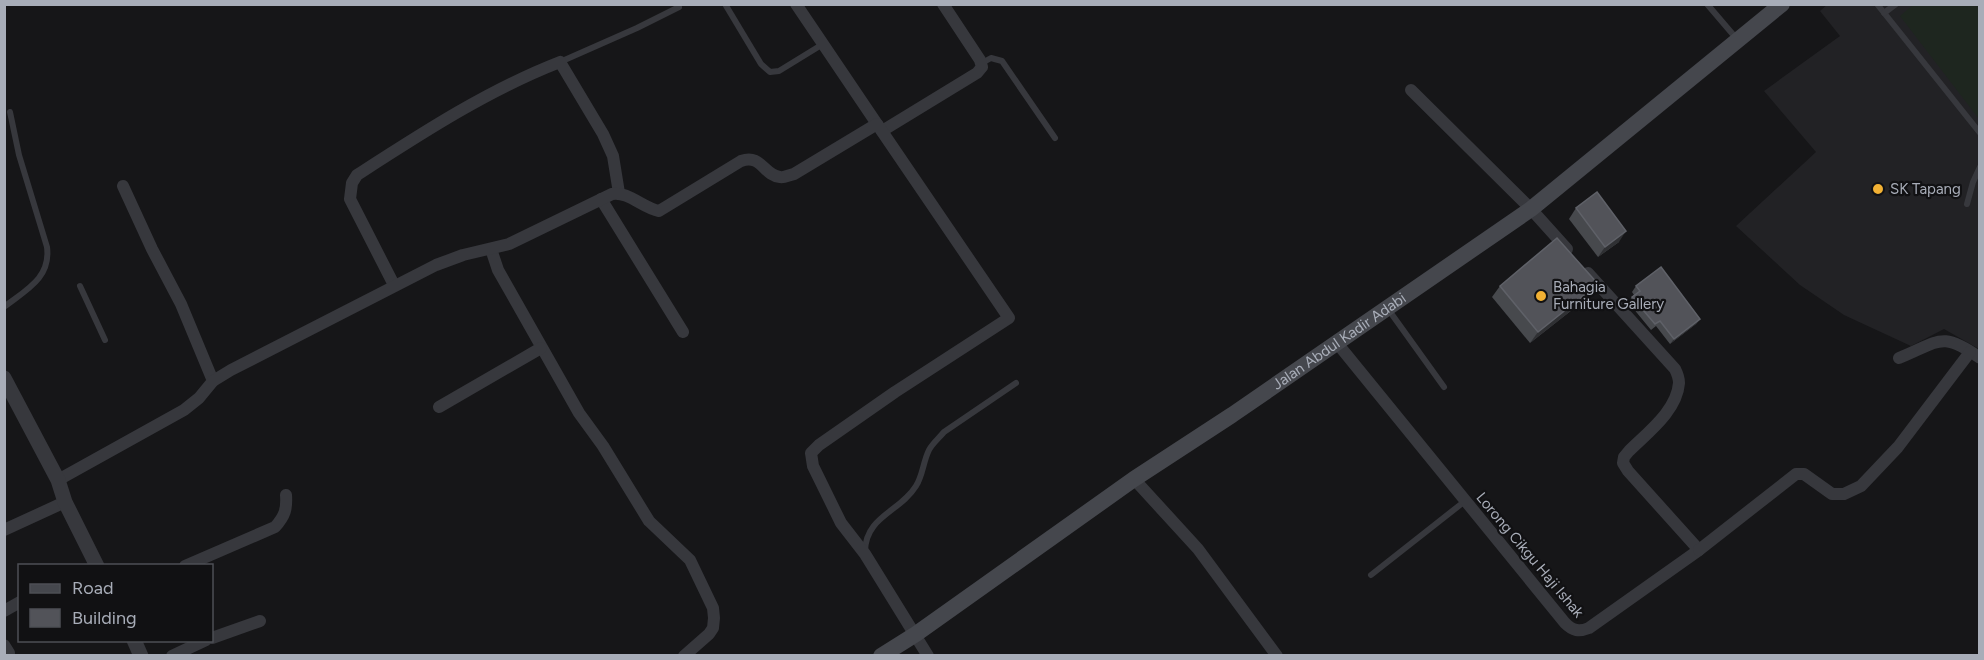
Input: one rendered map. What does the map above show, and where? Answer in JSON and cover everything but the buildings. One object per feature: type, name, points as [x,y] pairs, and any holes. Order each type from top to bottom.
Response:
[{"type":"main road","name":"Jalan Abdul Kadir Adabi","points":[[881,656],[916,634],[1134,479],[1531,209],[1782,4]]},
{"type":"street","points":[[796,4],[1009,318],[895,392],[811,453],[813,466],[841,523],[865,554],[928,656]]},
{"type":"street","points":[[58,480],[184,410],[199,398],[213,381],[394,285],[445,262],[463,255],[509,244],[601,199],[619,193],[649,209],[659,211],[749,158],[758,161],[774,176],[782,178],[794,174],[977,73],[982,63],[943,4]]},
{"type":"street","points":[[394,285],[350,199],[352,183],[363,171],[462,109],[537,70],[560,62],[603,134],[613,156],[619,193]]},
{"type":"street","points":[[1411,90],[1531,209],[1675,369],[1679,382],[1675,397],[1665,414],[1624,457],[1623,463],[1700,550],[1796,474],[1804,474],[1832,494],[1844,494],[1861,486],[1898,447],[1975,355],[1947,340],[1899,358]]},
{"type":"street","points":[[123,186],[181,304],[213,381]]},
{"type":"street","points":[[601,199],[683,332]]},
{"type":"street","points":[[491,249],[498,270],[579,413],[603,446],[649,521],[690,560],[713,608],[713,628],[684,656]]},
{"type":"street","name":"Lorong Cikgu Haji Ishak","points":[[1337,343],[1565,623],[1575,630],[1581,631],[1589,628],[1700,550]]},
{"type":"street","points":[[440,407],[541,348]]},
{"type":"street","points":[[4,378],[58,480],[92,564]]},
{"type":"street","points":[[1134,479],[1198,549],[1277,656]]},
{"type":"street","points":[[190,564],[275,527],[282,520],[287,509],[285,495]]},
{"type":"street","points":[[4,530],[65,502]]},
{"type":"street","points":[[4,611],[18,603]]},
{"type":"street","points":[[213,638],[260,621]]},
{"type":"street","points":[[135,642],[141,656]]},
{"type":"street","points":[[172,656],[202,642]]},
{"type":"lane","points":[[725,4],[761,64],[770,72],[779,71],[823,44]]},
{"type":"lane","points":[[1707,4],[1738,41]]},
{"type":"lane","points":[[1877,4],[1980,133]]},
{"type":"lane","points":[[1884,13],[1896,4]]},
{"type":"lane","points":[[560,62],[679,7]]},
{"type":"lane","points":[[982,63],[991,58],[1002,61],[1055,138]]},
{"type":"lane","points":[[4,307],[38,280],[46,269],[49,259],[19,155],[10,112]]},
{"type":"lane","points":[[1967,204],[1980,167]]},
{"type":"lane","points":[[80,286],[105,340]]},
{"type":"lane","points":[[1388,308],[1444,387]]},
{"type":"lane","points":[[865,554],[868,534],[874,524],[903,502],[916,487],[929,450],[936,441],[944,432],[1016,383]]},
{"type":"lane","points":[[1371,575],[1465,501]]},
{"type":"shaded area","name":"SK Tapang","points":[[1828,4],[1979,5],[1979,349],[1944,329],[1911,346],[1844,315],[1800,285],[1736,226],[1816,152],[1764,91],[1840,36],[1820,11]]},
{"type":"shaded area","points":[[1913,5],[1979,5],[1979,119],[1900,16]]},
{"type":"place","name":"SK Tapang","points":[[1878,189]]},
{"type":"place","name":"Bahagia Furniture Gallery","points":[[1541,296]]}]
